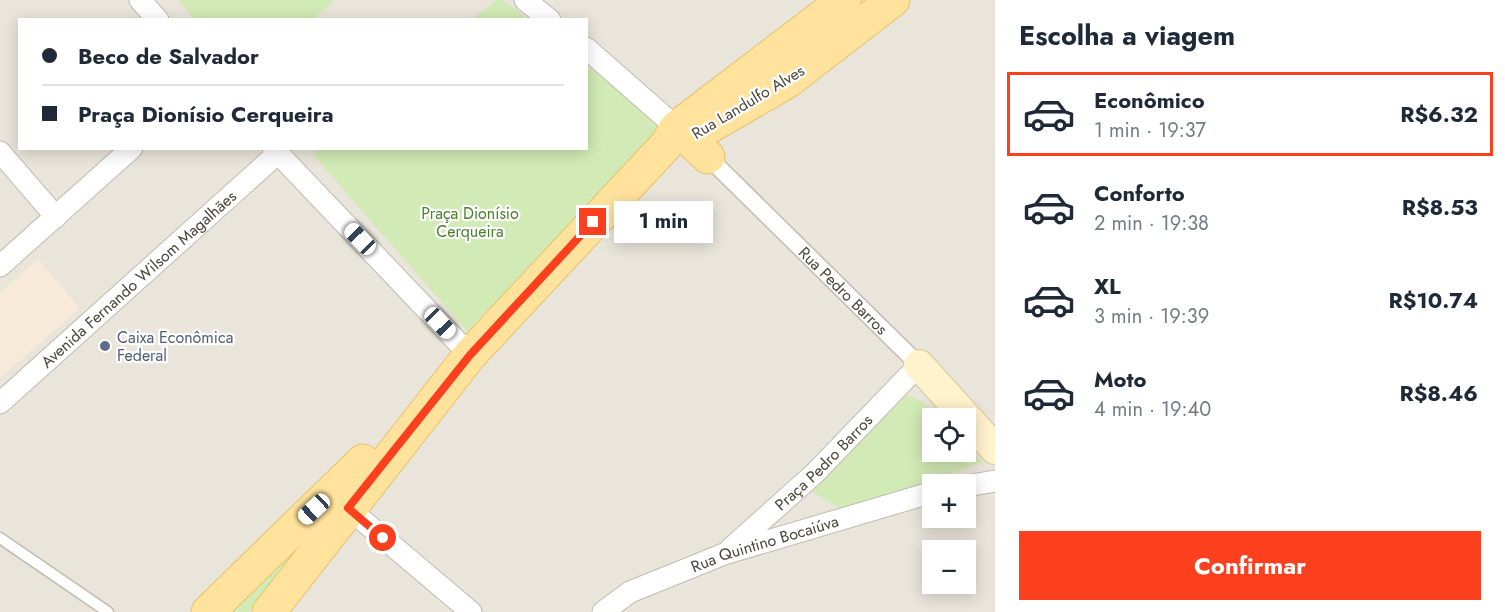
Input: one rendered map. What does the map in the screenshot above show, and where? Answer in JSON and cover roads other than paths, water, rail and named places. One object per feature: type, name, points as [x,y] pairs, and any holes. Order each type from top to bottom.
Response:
[{"type":"main road","name":"Rua Landulfo Alves","points":[[685,141],[844,0]]},
{"type":"main road","name":"Rua Landulfo Alves","points":[[685,141],[788,81],[893,0]]},
{"type":"main road","points":[[208,612],[461,366],[685,141]]},
{"type":"main road","name":"Rua Pedro Barros","points":[[919,365],[995,449]]},
{"type":"main road","points":[[269,612],[461,366]]},
{"type":"street","points":[[140,0],[156,18]]},
{"type":"street","points":[[525,0],[548,18]]},
{"type":"street","points":[[588,50],[685,141]]},
{"type":"street","name":"Rua Pedro Barros","points":[[685,141],[919,365]]},
{"type":"street","points":[[0,266],[130,150]]},
{"type":"street","points":[[275,151],[461,366]]},
{"type":"street","name":"Avenida Fernando Wilsom Magalhães","points":[[0,403],[275,151]]},
{"type":"street","points":[[0,152],[56,217]]},
{"type":"street","name":"Praça Pedro Barros","points":[[724,554],[815,473],[919,365]]},
{"type":"street","points":[[976,484],[995,481]]},
{"type":"street","name":"Rua Quintino Bocaiúva","points":[[603,612],[630,592],[724,554],[922,495]]},
{"type":"street","points":[[348,508],[471,612]]},
{"type":"lane","points":[[0,538],[108,612]]},
{"type":"place","name":"Caixa Econômica Federal","points":[[105,346]]},
{"type":"park label","name":"Praça Dionísio Cerqueira","points":[[470,222]]}]
